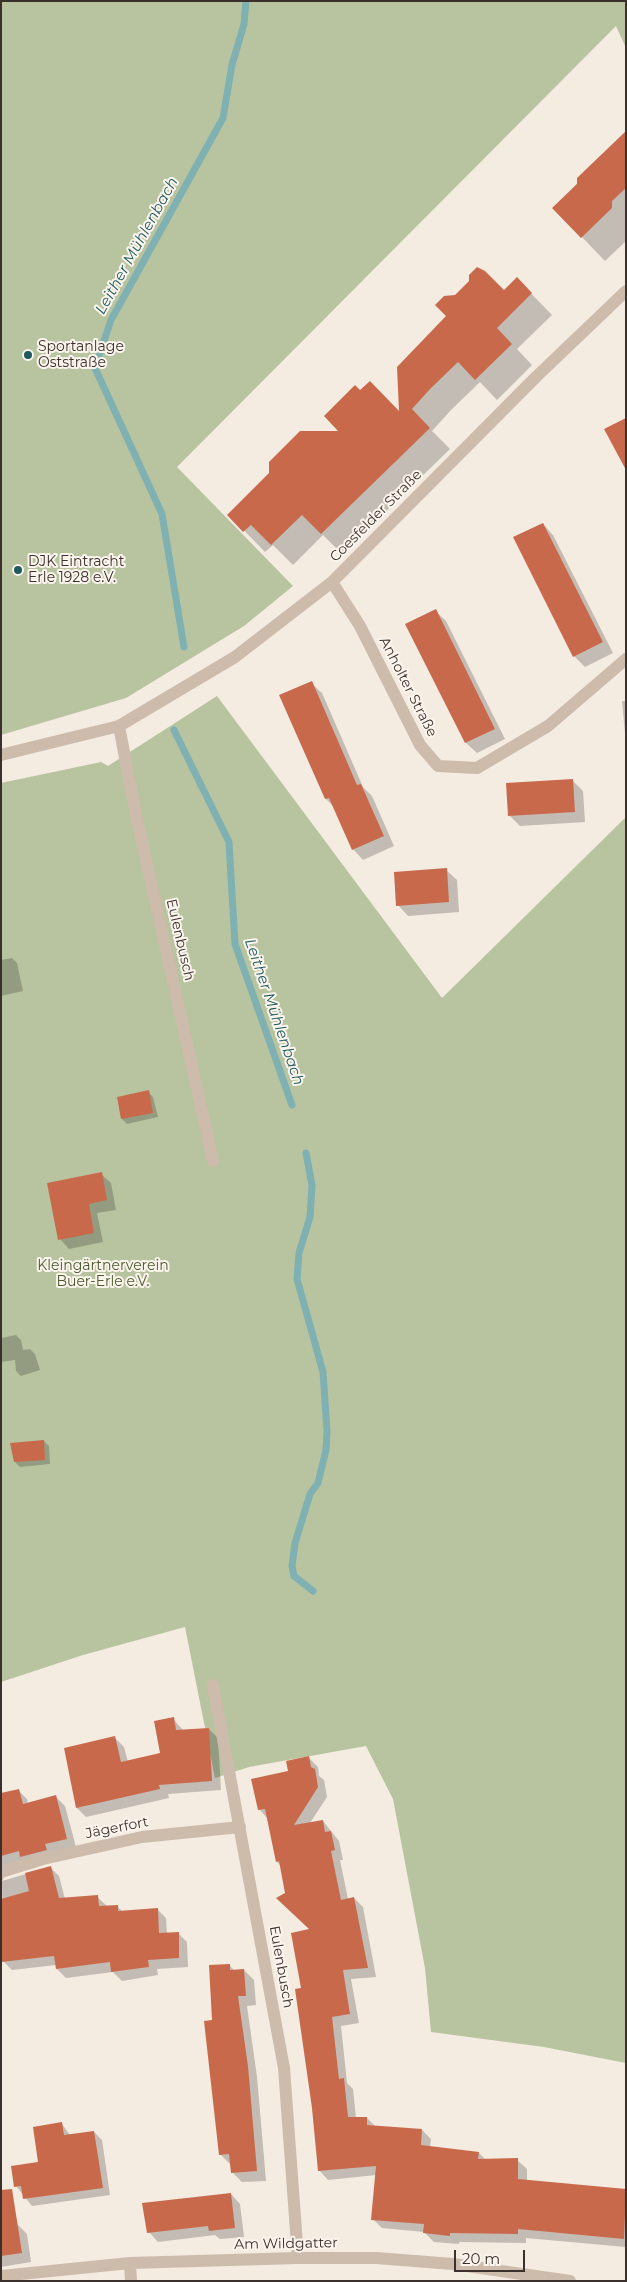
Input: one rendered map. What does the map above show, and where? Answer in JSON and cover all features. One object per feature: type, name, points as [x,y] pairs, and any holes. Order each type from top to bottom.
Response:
[{"type":"street","name":"Coesfelder Straße","points":[[1,755],[119,726],[235,657],[332,582],[626,291]]},
{"type":"street","name":"Anholter Straße","points":[[332,582],[360,626],[420,746],[438,766],[477,768],[548,726],[626,659]]},
{"type":"street","name":"Eulenbusch","points":[[119,726],[136,815],[213,1161]]},
{"type":"street","name":"Eulenbusch","points":[[213,1685],[284,2068],[298,2258]]},
{"type":"street","name":"Jägerfort","points":[[1,1872],[43,1858],[142,1837],[240,1827]]},
{"type":"street","name":"Am Wildgatter","points":[[1,2276],[130,2263],[298,2258],[376,2258],[443,2263],[570,2281]]},
{"type":"street","points":[[130,2263],[131,2281]]},
{"type":"green space","points":[[1,1],[626,1],[626,48],[616,26],[177,467],[293,586],[244,626],[126,698],[1,735]]},
{"type":"green space","name":"Kleingärtnerverein Buer-Erle e.V.","points":[[217,696],[442,998],[626,817],[626,2063],[544,2047],[431,2032],[425,1968],[393,1799],[366,1746],[249,1767],[215,1778],[185,1627],[83,1655],[1,1682],[1,783],[101,762],[108,766]]},
{"type":"building","points":[[626,131],[626,188],[612,201],[612,208],[581,238],[552,208],[577,184],[577,178]]},
{"type":"building","points":[[477,267],[485,271],[504,290],[517,277],[532,293],[497,328],[512,344],[475,380],[458,362],[430,389],[412,409],[430,428],[321,534],[302,515],[271,545],[251,525],[243,532],[227,515],[269,473],[269,462],[300,431],[338,431],[324,416],[355,385],[360,390],[370,381],[399,411],[397,367],[446,316],[435,305],[444,296],[455,295],[469,281],[469,275]]},
{"type":"building","points":[[626,418],[626,470],[604,429]]},
{"type":"building","points":[[543,523],[603,642],[573,657],[513,537]]},
{"type":"building","points":[[436,609],[495,729],[465,743],[405,624]]},
{"type":"building","points":[[312,681],[357,785],[361,784],[384,836],[352,850],[329,798],[325,799],[279,695]]},
{"type":"building","points":[[573,779],[575,812],[508,816],[506,783]]},
{"type":"building","points":[[447,868],[449,902],[396,906],[394,872]]},
{"type":"building","points":[[149,1090],[153,1113],[121,1119],[117,1097]]},
{"type":"building","points":[[102,1172],[107,1200],[89,1204],[94,1233],[58,1240],[47,1183]]},
{"type":"building","points":[[44,1440],[45,1460],[14,1462],[10,1443]]},
{"type":"building","points":[[174,1717],[176,1730],[209,1728],[212,1781],[159,1785],[160,1789],[76,1808],[64,1748],[115,1736],[121,1762],[160,1753],[154,1721]]},
{"type":"building","points":[[309,1756],[311,1767],[315,1769],[318,1787],[294,1825],[323,1820],[325,1832],[331,1831],[335,1850],[331,1851],[341,1900],[354,1897],[368,1968],[343,1970],[350,2014],[332,2017],[339,2079],[344,2078],[348,2117],[367,2117],[367,2125],[422,2129],[421,2145],[479,2152],[478,2159],[518,2158],[518,2179],[626,2189],[624,2239],[518,2229],[518,2234],[450,2233],[450,2236],[423,2233],[424,2224],[371,2220],[376,2166],[318,2171],[312,2108],[295,1989],[301,1988],[291,1933],[309,1929],[276,1898],[285,1893],[279,1861],[276,1862],[265,1809],[258,1810],[251,1779],[288,1771],[286,1761]]},
{"type":"building","points":[[19,1789],[23,1804],[56,1795],[67,1839],[45,1844],[47,1850],[20,1857],[19,1851],[1,1856],[1,1793]]},
{"type":"building","points":[[51,1866],[59,1898],[98,1895],[99,1906],[118,1905],[118,1911],[158,1908],[159,1933],[179,1932],[179,1958],[148,1960],[149,1967],[111,1972],[110,1962],[56,1969],[54,1956],[1,1962],[1,1899],[29,1891],[25,1873]]},
{"type":"building","points":[[230,1964],[230,1970],[244,1969],[246,1996],[238,1996],[248,2066],[257,2171],[231,2173],[229,2154],[219,2155],[204,2021],[212,2020],[209,1965]]},
{"type":"building","points":[[62,2122],[64,2135],[94,2131],[103,2188],[23,2199],[21,2186],[14,2187],[11,2166],[38,2162],[33,2127]]},
{"type":"building","points":[[12,2189],[22,2253],[1,2256],[1,2190]]},
{"type":"building","points":[[231,2193],[235,2228],[209,2231],[208,2226],[147,2233],[142,2203]]},
{"type":"waterway","name":"Leither Mühlenbach","points":[[184,647],[162,514],[95,368],[111,320],[223,118],[232,65],[244,24],[246,1]]},
{"type":"waterway","name":"Leither Mühlenbach","points":[[174,730],[229,842],[235,944],[292,1105]]},
{"type":"waterway","name":"Leither Mühlenbach","points":[[306,1153],[312,1185],[310,1217],[299,1253],[297,1279],[323,1372],[327,1431],[326,1450],[318,1483],[310,1494],[295,1543],[292,1566],[294,1576],[313,1591]]},
{"type":"place","name":"Sportanlage Oststraße","points":[[28,355]]},
{"type":"place","name":"DJK Eintracht Erle 1928 e.V.","points":[[18,570]]}]
